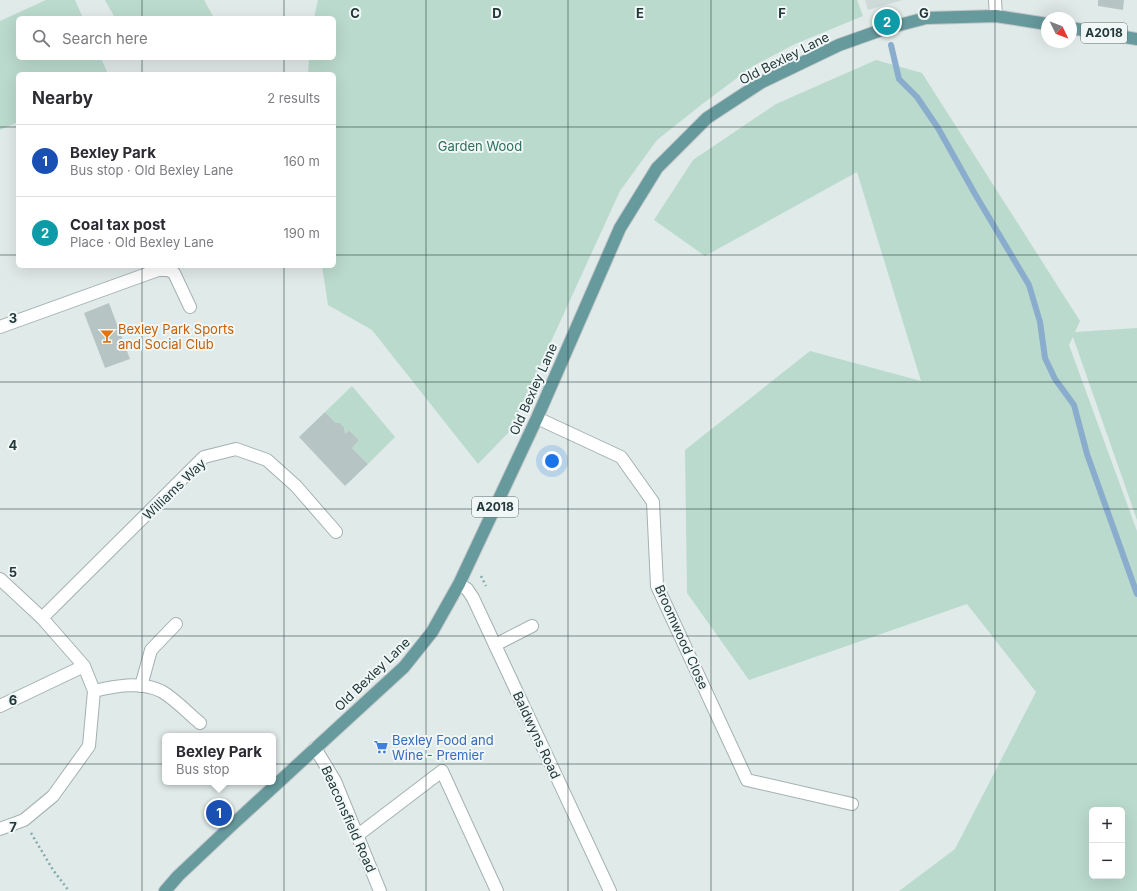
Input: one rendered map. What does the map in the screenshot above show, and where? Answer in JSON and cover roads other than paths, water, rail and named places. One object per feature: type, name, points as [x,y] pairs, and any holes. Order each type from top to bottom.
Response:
[{"type":"main road","name":"A2018","points":[[996,16],[1041,23]]},
{"type":"main road","name":"Old Bexley Lane","points":[[276,784],[410,660],[438,622],[459,584],[537,418],[620,228],[656,168],[708,118],[762,82],[839,45],[884,29],[926,18],[996,16]]},
{"type":"main road","name":"A2018","points":[[1077,29],[1137,39]]},
{"type":"main road","name":"Old Bexley Lane","points":[[165,891],[178,876],[275,785]]},
{"type":"street","points":[[995,0],[996,16]]},
{"type":"street","points":[[0,327],[158,270],[168,270],[174,273],[190,306]]},
{"type":"street","name":"Broomwood Close","points":[[537,418],[621,457],[653,502],[657,586],[747,780],[852,804]]},
{"type":"street","name":"Williams Way","points":[[42,618],[204,457],[236,449],[267,460],[296,486],[336,532]]},
{"type":"street","points":[[0,579],[42,618],[84,666],[94,690],[89,746],[53,796],[24,820],[0,829]]},
{"type":"street","name":"Baldwyns Road","points":[[459,584],[470,592],[610,891]]},
{"type":"street","points":[[141,686],[151,650],[176,624]]},
{"type":"street","points":[[495,645],[532,626]]},
{"type":"street","points":[[0,706],[84,666]]},
{"type":"street","points":[[94,690],[118,685],[141,686],[162,692],[200,723]]},
{"type":"street","name":"Beaconsfield Road","points":[[315,748],[332,774],[380,891]]},
{"type":"street","points":[[358,835],[442,771],[497,891]]},
{"type":"waterway","points":[[891,45],[899,79],[917,97],[938,128],[1029,285],[1040,322],[1045,358],[1055,379],[1074,405],[1087,454],[1137,594]]},
{"type":"place","name":"Coal tax post","points":[[887,22]]},
{"type":"place","name":"Bexley Park Sports and Social Club","points":[[107,336]]},
{"type":"place","name":"Bexley Food and Wine - Premier","points":[[381,747]]},
{"type":"place","name":"Bexley Park","points":[[219,813]]},
{"type":"park label","name":"Garden Wood","points":[[480,146]]}]
